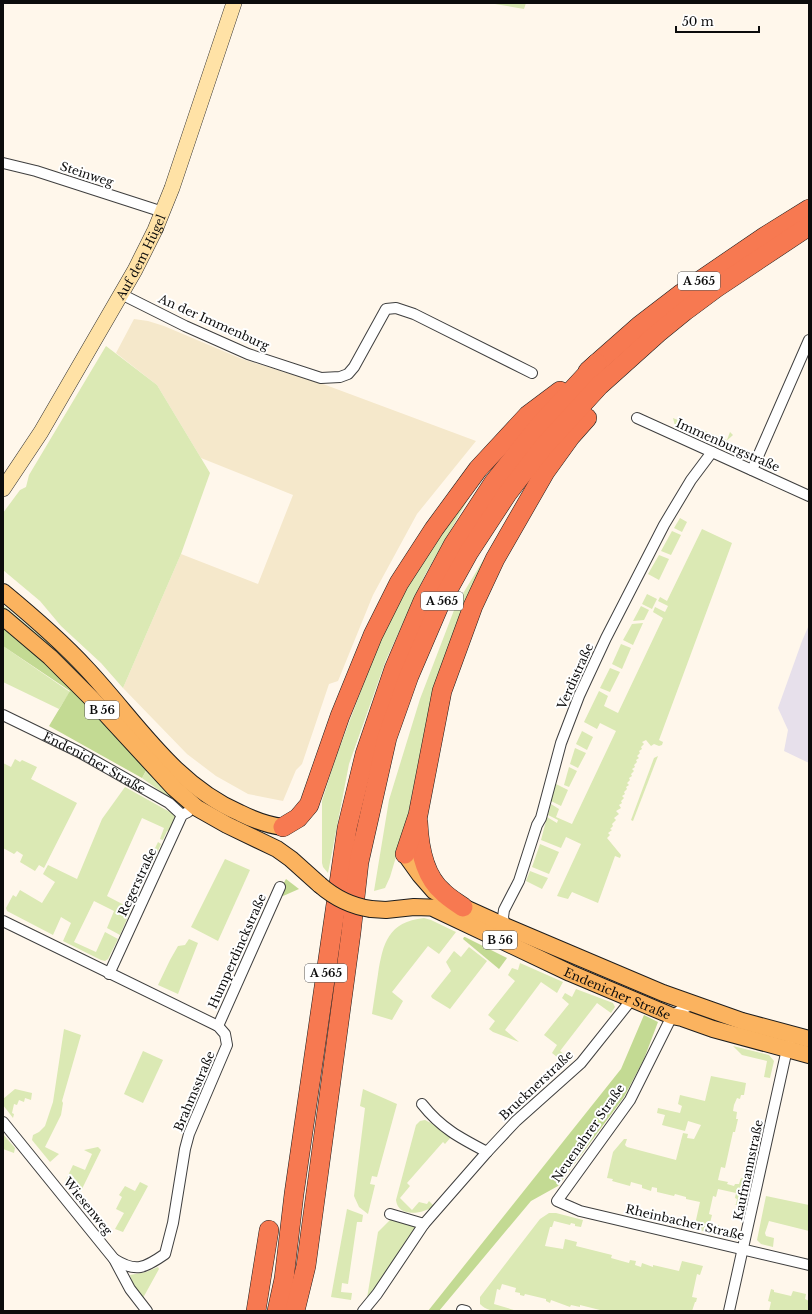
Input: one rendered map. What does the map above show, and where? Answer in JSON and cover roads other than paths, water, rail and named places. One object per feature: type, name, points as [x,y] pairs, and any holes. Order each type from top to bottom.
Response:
[{"type":"highway","name":"A 565","points":[[277,1311],[284,1279],[294,1194],[347,828],[366,754],[394,669],[423,601],[453,545],[494,482],[539,426],[597,364],[639,326],[682,293],[764,237],[809,209]]},
{"type":"highway","name":"A 565","points":[[295,1311],[306,1266],[351,933],[359,862],[387,738],[410,676],[439,606],[469,552],[507,494],[544,446],[599,386],[658,333],[716,288],[809,226]]},
{"type":"highway","points":[[405,854],[418,815],[442,691],[473,606],[495,559],[545,472],[571,436],[658,333]]},
{"type":"highway","points":[[283,826],[298,818],[309,805],[340,716],[373,635],[399,583],[434,529],[478,470],[528,415],[597,364]]},
{"type":"highway","points":[[418,815],[419,845],[430,874],[442,892],[463,907]]},
{"type":"highway","points":[[265,1311],[273,1285],[294,1194]]},
{"type":"highway","points":[[256,1311],[269,1230]]},
{"type":"highway","points":[[306,1266],[308,1298],[306,1311]]},
{"type":"main road","name":"B 56","points":[[3,592],[59,640],[82,664],[162,756],[196,788],[227,808],[254,820],[274,826],[283,826]]},
{"type":"main road","name":"B 56","points":[[3,617],[50,657],[92,699],[174,788],[189,811]]},
{"type":"main road","name":"Endenicher Straße","points":[[227,808],[252,837]]},
{"type":"main road","name":"Endenicher Straße","points":[[189,811],[227,825],[277,849],[291,859],[331,895],[345,903],[359,907],[386,910],[424,907],[435,909],[463,907]]},
{"type":"main road","name":"Endenicher Straße","points":[[405,854],[428,886],[440,895],[463,907],[663,993],[797,1041],[809,1055]]},
{"type":"main road","name":"Endenicher Straße","points":[[435,909],[570,973],[672,1016],[713,1029],[797,1041]]},
{"type":"street","name":"Auf dem Hügel","points":[[3,489],[41,432],[135,270],[163,212],[234,3]]},
{"type":"street","name":"Steinweg","points":[[3,163],[36,171],[163,212]]},
{"type":"street","name":"An der Immenburg","points":[[121,294],[185,326],[248,354],[321,378],[336,378],[348,374],[354,367],[386,309],[396,308],[414,314],[532,373]]},
{"type":"street","points":[[752,470],[809,340]]},
{"type":"street","name":"Immenburgstraße","points":[[636,418],[809,496]]},
{"type":"street","name":"Verdistraße","points":[[505,926],[503,917],[504,910],[519,881],[537,825],[541,818],[561,743],[579,696],[606,638],[661,531],[691,480],[712,452]]},
{"type":"street","name":"Endenicher Straße","points":[[3,715],[79,752],[169,803],[189,811]]},
{"type":"street","name":"Regerstraße","points":[[109,974],[189,811]]},
{"type":"street","name":"Humperdinckstraße","points":[[218,1026],[280,887]]},
{"type":"street","points":[[3,921],[218,1026]]},
{"type":"street","name":"Brucknerstraße","points":[[362,1311],[377,1294],[424,1224],[486,1152],[522,1116],[581,1063],[632,999]]},
{"type":"street","points":[[672,1016],[684,1008],[694,1004]]},
{"type":"street","name":"Neuenahrer Straße","points":[[557,1201],[630,1100],[672,1016]]},
{"type":"street","name":"Brahmsstraße","points":[[114,1259],[125,1266],[134,1268],[144,1267],[165,1254],[174,1222],[185,1149],[189,1134],[228,1045],[225,1034],[218,1026]]},
{"type":"street","name":"Kaufmannstraße","points":[[729,1311],[797,1041]]},
{"type":"street","points":[[422,1104],[432,1117],[457,1136],[486,1152]]},
{"type":"street","name":"Wiesenweg","points":[[3,1122],[114,1259],[130,1289],[147,1311]]},
{"type":"street","name":"Rheinbacher Straße","points":[[557,1201],[580,1211],[809,1265]]},
{"type":"street","points":[[390,1214],[424,1224]]}]
